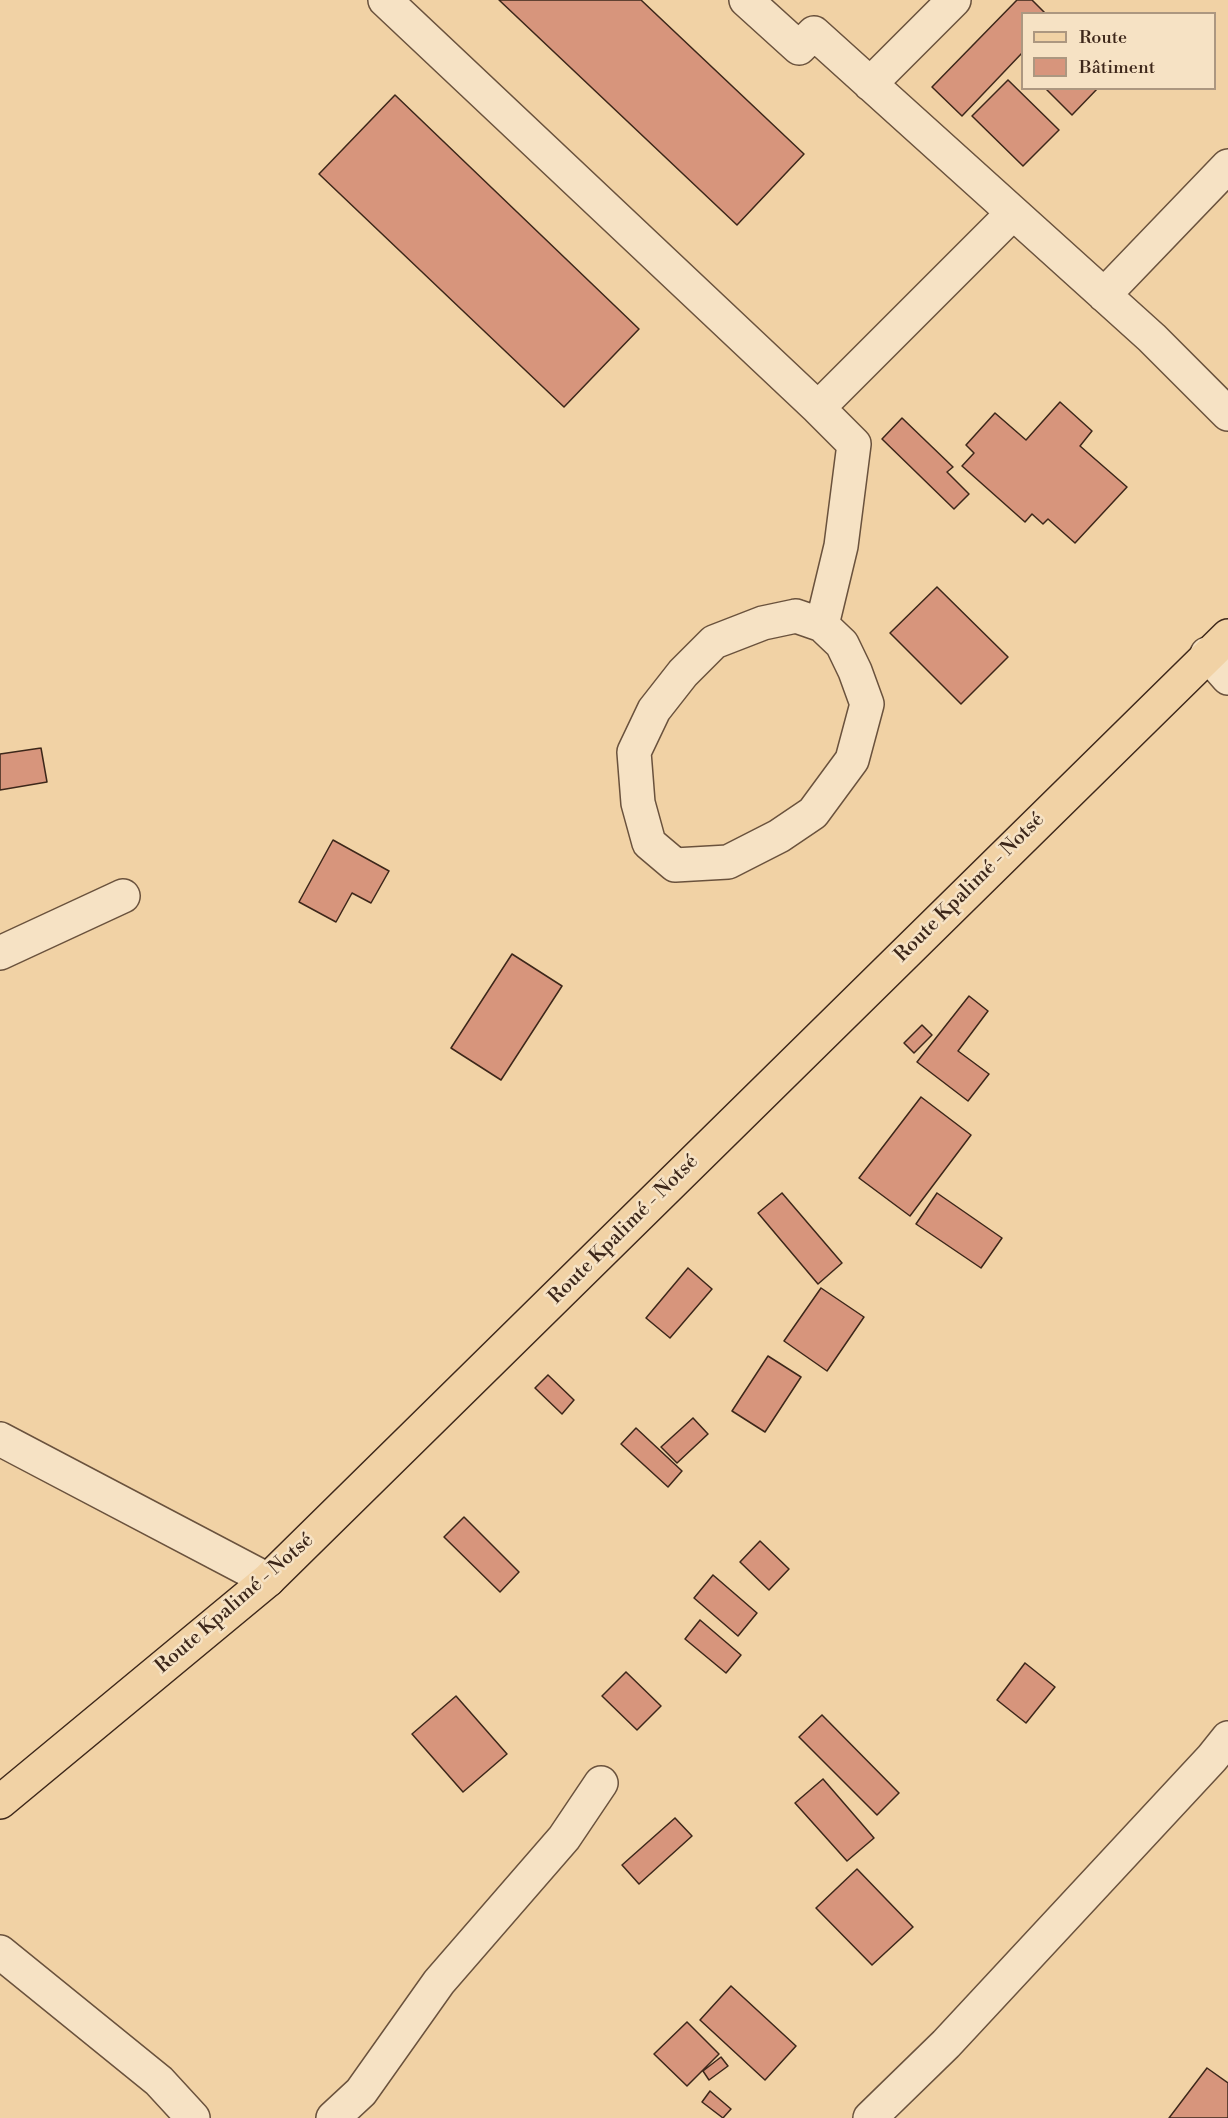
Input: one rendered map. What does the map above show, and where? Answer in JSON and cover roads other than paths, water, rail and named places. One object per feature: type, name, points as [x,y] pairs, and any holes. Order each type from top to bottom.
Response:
[{"type":"main road","name":"Route Kpalimé - Notsé","points":[[0,1802],[268,1580],[1221,656]]},
{"type":"street","points":[[385,0],[854,444],[841,546],[822,625]]},
{"type":"street","points":[[746,0],[799,48],[814,33],[1152,338],[1228,414]]},
{"type":"street","points":[[870,84],[954,0]]},
{"type":"street","points":[[1104,295],[1228,166]]},
{"type":"street","points":[[818,408],[1013,213]]},
{"type":"street","points":[[796,616],[822,625],[842,644],[867,704],[852,760],[813,813],[779,836],[729,862],[675,865],[649,843],[638,803],[634,752],[654,710],[683,673],[714,642],[764,623],[796,616]]},
{"type":"street","points":[[0,953],[123,896]]},
{"type":"street","points":[[0,1439],[268,1580]]},
{"type":"street","points":[[870,2118],[954,2036],[1228,1738]]},
{"type":"street","points":[[333,2118],[361,2092],[439,1982],[564,1838],[601,1783]]},
{"type":"street","points":[[0,1952],[159,2081],[193,2118]]}]
